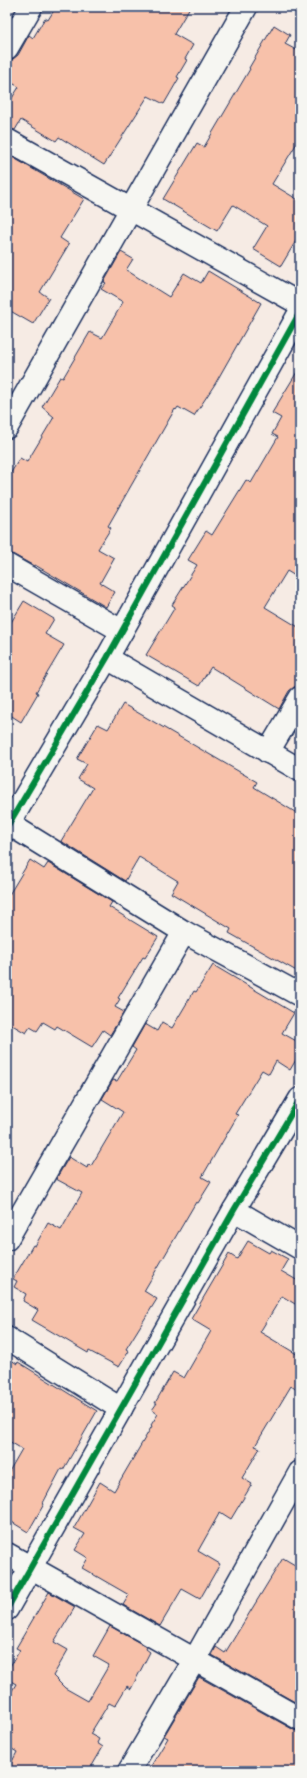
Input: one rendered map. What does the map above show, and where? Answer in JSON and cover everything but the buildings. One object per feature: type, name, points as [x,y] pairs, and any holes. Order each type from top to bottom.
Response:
[{"type":"street","points":[[7,48],[31,7]]},
{"type":"street","points":[[7,427],[246,7]]},
{"type":"street","points":[[7,140],[300,304]]},
{"type":"street","points":[[300,312],[107,658],[8,825],[184,932],[300,995]]},
{"type":"street","points":[[7,565],[122,631]]},
{"type":"street","points":[[107,658],[300,770]]},
{"type":"street","points":[[268,752],[300,698]]},
{"type":"street","points":[[7,1240],[184,932]]},
{"type":"street","points":[[7,1609],[234,1210],[300,1099]]},
{"type":"street","points":[[234,1210],[300,1248]]},
{"type":"street","points":[[7,1338],[121,1409]]},
{"type":"street","points":[[129,1771],[195,1659],[300,1472]]},
{"type":"street","points":[[7,1554],[300,1719]]},
{"type":"cycle path","points":[[7,827],[107,658],[300,312]]},
{"type":"cycle path","points":[[7,1609],[234,1210],[300,1099]]}]
